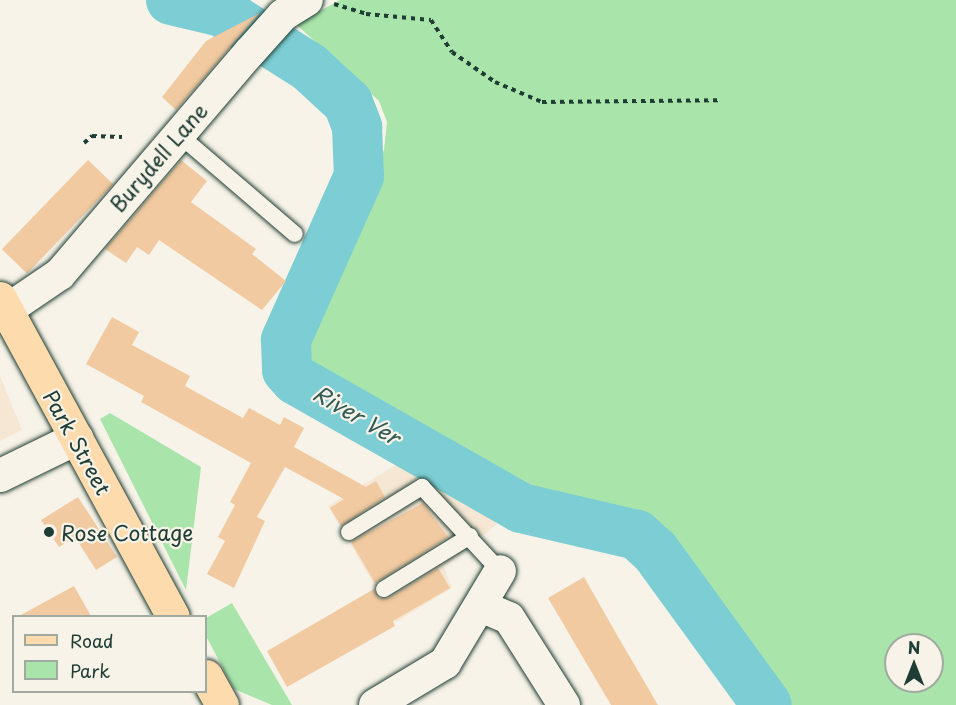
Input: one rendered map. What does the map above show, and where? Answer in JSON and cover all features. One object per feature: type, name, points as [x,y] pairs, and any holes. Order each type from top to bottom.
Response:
[{"type":"main road","name":"Park Street","points":[[3,304],[172,615]]},
{"type":"main road","points":[[207,678],[222,705]]},
{"type":"street","name":"Burydell Lane","points":[[3,304],[60,274],[177,133],[249,52],[295,8]]},
{"type":"street","points":[[0,475],[76,438]]},
{"type":"street","points":[[375,705],[445,663],[483,607],[500,571]]},
{"type":"street","points":[[483,607],[509,618],[564,705]]},
{"type":"lane","points":[[177,133],[295,234]]},
{"type":"lane","points":[[349,532],[422,487],[470,536],[500,571]]},
{"type":"lane","points":[[384,589],[470,536]]},
{"type":"path","points":[[325,0],[366,14],[431,20],[452,52],[495,82],[542,102],[719,100]]},
{"type":"path","points":[[84,143],[92,136],[122,137]]},
{"type":"shaded area","points":[[0,376],[22,430],[0,441]]},
{"type":"shaded area","points":[[404,460],[472,498],[497,524],[444,567],[452,588],[396,622],[328,506]]},
{"type":"green space","points":[[340,0],[956,0],[956,705],[786,705],[652,528],[548,501],[464,466],[326,379],[308,354],[306,326],[384,150],[387,122],[379,101],[296,24]]},
{"type":"green space","points":[[110,413],[201,467],[186,590],[100,419]]},
{"type":"green space","points":[[232,603],[292,705],[272,705],[234,689],[207,638],[207,617]]},
{"type":"building","points":[[260,13],[176,110],[162,97],[206,41]]},
{"type":"building","points":[[88,160],[113,184],[27,274],[2,249]]},
{"type":"building","points":[[181,160],[207,181],[191,202],[256,249],[252,254],[286,281],[262,310],[159,240],[149,255],[137,247],[126,263],[105,249]]},
{"type":"building","points":[[112,317],[139,332],[132,345],[190,376],[185,386],[243,418],[249,408],[280,425],[284,417],[304,428],[294,447],[366,487],[376,481],[385,497],[341,526],[330,508],[344,499],[285,467],[257,517],[265,521],[234,588],[207,574],[225,541],[218,537],[235,505],[230,502],[251,463],[141,402],[144,396],[86,364]]},
{"type":"building","points":[[78,497],[117,557],[96,570],[75,537],[59,547],[41,520]]},
{"type":"building","points":[[423,503],[448,537],[375,583],[351,542]]},
{"type":"building","points":[[438,568],[450,588],[393,621],[395,626],[287,687],[267,651],[374,589],[379,598],[389,598]]},
{"type":"building","points":[[584,577],[658,705],[611,705],[548,598]]},
{"type":"building","points":[[74,586],[90,615],[21,615]]},
{"type":"waterway","name":"River Ver","points":[[171,0],[222,12],[309,67],[348,103],[357,127],[359,176],[286,340],[287,370],[296,380],[521,508],[637,535],[655,551],[767,705]]},
{"type":"waterway","name":"River Ver","points":[[196,0],[222,12]]},
{"type":"place","name":"Rose Cottage","points":[[49,532]]}]
